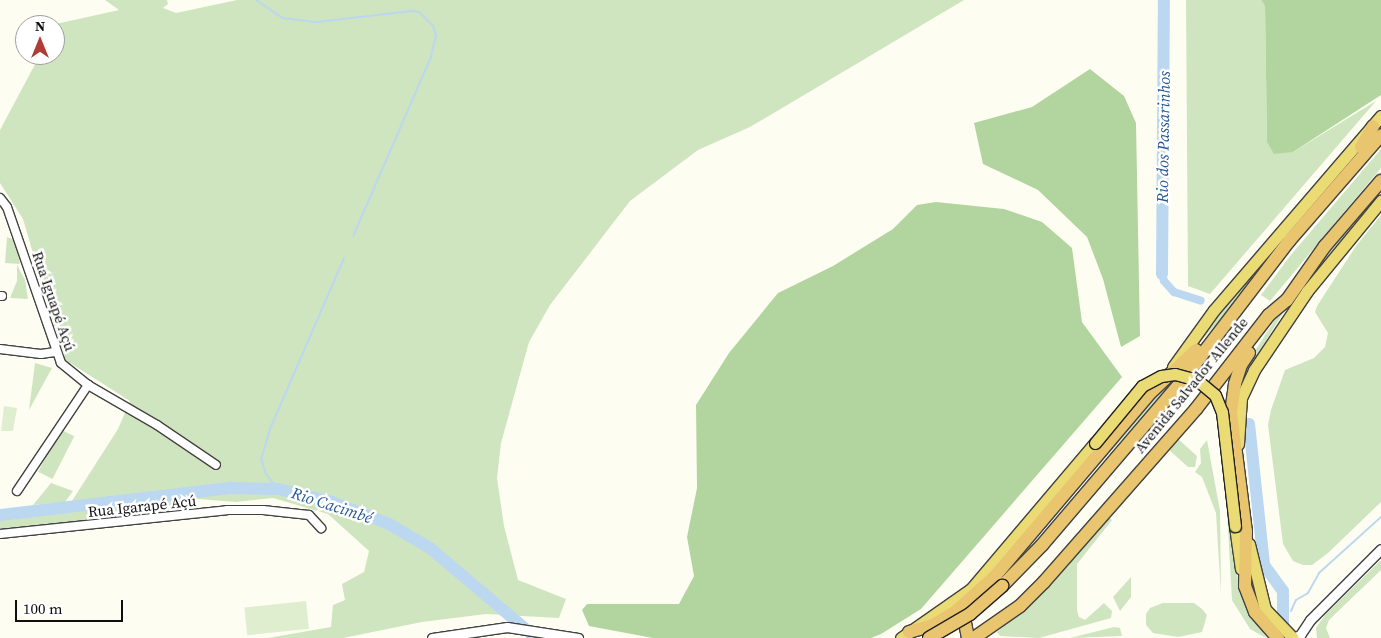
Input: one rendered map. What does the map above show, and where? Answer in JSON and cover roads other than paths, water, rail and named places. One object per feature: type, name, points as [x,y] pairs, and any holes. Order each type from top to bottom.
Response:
[{"type":"highway","name":"Avenida Salvador Allende","points":[[998,581],[1042,545],[1182,382],[1227,321],[1332,190],[1378,126]]},
{"type":"highway","name":"Avenida Salvador Allende","points":[[974,638],[1020,606],[1190,416],[1269,315],[1287,300],[1348,220],[1381,181]]},
{"type":"highway","points":[[1348,220],[1381,189]]},
{"type":"highway","points":[[1287,300],[1241,365],[1234,384],[1231,413],[1238,455],[1245,586],[1255,612],[1288,637]]},
{"type":"highway","name":"Avenida Salvador Allende","points":[[998,581],[1163,380],[1227,321]]},
{"type":"highway","points":[[905,635],[933,625],[955,612],[998,581]]},
{"type":"highway","points":[[929,638],[962,620],[998,581]]},
{"type":"highway","points":[[968,638],[964,614],[998,581]]},
{"type":"main road","name":"Avenida Salvador Allende","points":[[1163,380],[1214,310],[1378,126]]},
{"type":"main road","points":[[1238,455],[1241,398],[1254,370],[1307,291],[1381,201]]},
{"type":"main road","points":[[905,635],[956,602],[989,571],[1142,386],[1161,376],[1175,374],[1197,380],[1215,395],[1222,412],[1241,529],[1260,599],[1270,624]]},
{"type":"street","name":"Rua Iguapé Açú","points":[[0,198],[8,207],[54,348],[68,371],[88,385],[157,425],[216,465]]},
{"type":"street","points":[[0,349],[33,353],[54,348]]},
{"type":"street","points":[[17,490],[88,385]]},
{"type":"street","name":"Rua Igarapé Açú","points":[[0,534],[227,510],[287,511],[309,515],[321,528]]},
{"type":"street","points":[[1308,638],[1307,626],[1310,620],[1381,549]]},
{"type":"street","points":[[1288,637],[1307,626]]},
{"type":"street","points":[[432,638],[507,627],[578,638]]},
{"type":"waterway","points":[[256,0],[283,18],[317,22],[411,11],[419,12],[433,26],[436,35],[431,57],[353,236]]},
{"type":"waterway","name":"Rio dos Passarinhos","points":[[1162,274],[1164,0]]},
{"type":"waterway","points":[[278,489],[266,474],[261,459],[270,429],[344,258]]},
{"type":"waterway","points":[[1162,274],[1164,281],[1174,292],[1201,301]]},
{"type":"waterway","name":"Rio dos Passarinhos","points":[[1249,424],[1264,565],[1283,591],[1283,624]]},
{"type":"waterway","name":"Rio Cacimbé","points":[[0,515],[231,488],[278,489],[332,502],[389,524],[430,548],[536,638]]},
{"type":"waterway","points":[[1291,611],[1296,600],[1308,593],[1319,573],[1381,517]]}]
